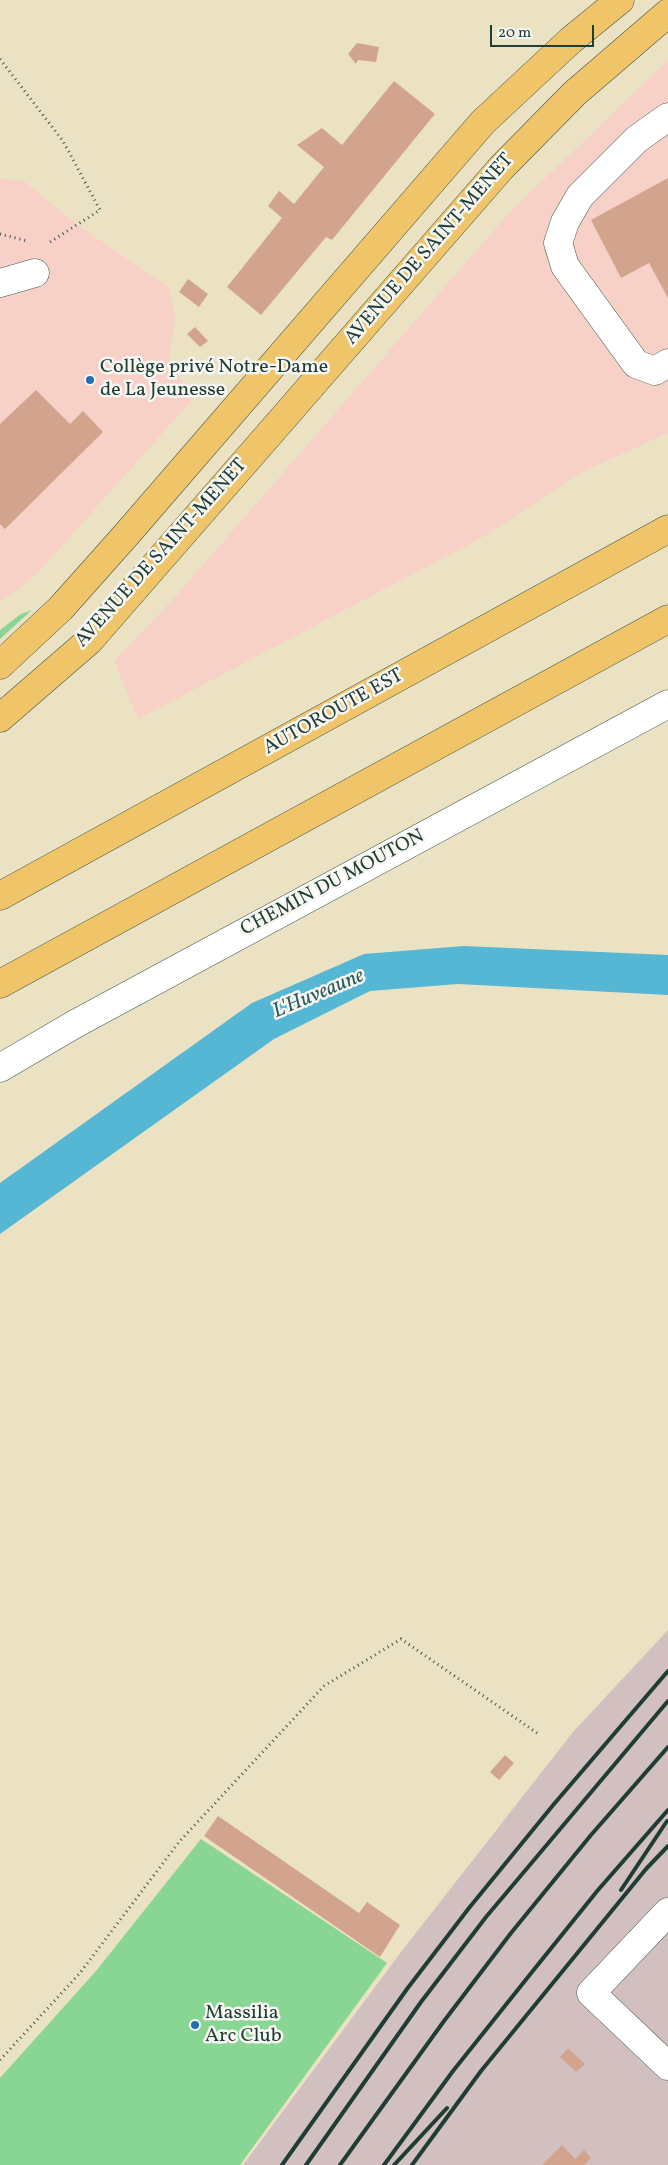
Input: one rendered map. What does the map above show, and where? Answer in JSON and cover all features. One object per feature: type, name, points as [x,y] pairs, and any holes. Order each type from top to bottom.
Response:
[{"type":"main road","name":"AVENUE DE SAINT-MENET","points":[[0,665],[60,608],[126,535],[483,122],[571,40],[620,0]]},
{"type":"main road","name":"AVENUE DE SAINT-MENET","points":[[0,718],[89,641],[501,168],[575,93],[668,13]]},
{"type":"main road","name":"AUTOROUTE EST","points":[[0,896],[668,529]]},
{"type":"main road","points":[[0,984],[668,619]]},
{"type":"street","points":[[668,117],[637,139],[580,196],[565,222],[558,243],[565,266],[636,364],[655,371],[668,363]]},
{"type":"street","points":[[0,283],[35,273]]},
{"type":"street","name":"CHEMIN DU MOUTON","points":[[0,1068],[83,1019],[668,704]]},
{"type":"street","points":[[668,1912],[591,1993],[668,2066]]},
{"type":"path","points":[[0,59],[62,141],[100,210],[44,246]]},
{"type":"path","points":[[0,234],[35,244]]},
{"type":"path","points":[[0,2060],[80,1973],[178,1842],[324,1686],[401,1639],[540,1735]]},
{"type":"shaded area","points":[[668,60],[668,433],[580,473],[483,537],[138,719],[114,661],[176,596],[509,213]]},
{"type":"shaded area","name":"Collège privé Notre-Dame de La Jeunesse","points":[[0,178],[13,181],[23,180],[79,226],[169,287],[175,318],[169,359],[192,400],[35,576],[0,602]]},
{"type":"shaded area","points":[[668,1630],[668,2165],[243,2165],[401,1952],[573,1732]]},
{"type":"green space","points":[[32,610],[0,639],[0,630],[21,614]]},
{"type":"green space","name":"Massilia Arc Club","points":[[201,1839],[387,1963],[240,2165],[0,2165],[0,2078],[96,1971]]},
{"type":"water","name":"L'Huveaune","points":[[464,946],[668,955],[668,995],[458,984],[370,991],[274,1039],[0,1234],[0,1183],[252,1003],[364,954]]},
{"type":"building","points":[[357,43],[379,47],[376,62],[358,60],[356,64],[348,54]]},
{"type":"building","points":[[394,81],[435,114],[332,240],[326,237],[261,315],[227,287],[282,218],[268,206],[279,191],[294,204],[324,167],[297,145],[322,128],[342,145]]},
{"type":"building","points":[[668,178],[668,298],[649,263],[621,278],[591,220]]},
{"type":"building","points":[[188,279],[208,294],[199,307],[179,292]]},
{"type":"building","points":[[195,327],[208,341],[200,347],[187,334]]},
{"type":"building","points":[[36,390],[70,424],[83,411],[103,432],[5,529],[0,524],[0,424]]},
{"type":"building","points":[[505,1755],[514,1763],[499,1780],[490,1772]]},
{"type":"building","points":[[218,1816],[359,1913],[367,1902],[400,1925],[380,1957],[204,1836]]},
{"type":"building","points":[[568,2048],[585,2064],[576,2072],[560,2057]]},
{"type":"building","points":[[562,2145],[575,2159],[584,2150],[591,2158],[584,2165],[542,2165]]},
{"type":"railway","points":[[282,2165],[407,1989],[469,1908],[554,1804],[668,1671]]},
{"type":"railway","points":[[306,2165],[421,2002],[486,1917],[668,1701]]},
{"type":"railway","points":[[340,2165],[444,2021],[511,1933],[591,1835],[668,1747]]},
{"type":"railway","points":[[384,2165],[453,2071],[532,1972],[598,1890],[668,1810]]},
{"type":"railway","points":[[621,1890],[667,1821]]},
{"type":"railway","points":[[412,2165],[481,2071],[646,1869],[668,1846]]},
{"type":"railway","points":[[394,2165],[447,2108]]},
{"type":"place","name":"Collège privé Notre-Dame de La Jeunesse","points":[[90,380]]},
{"type":"place","name":"Massilia Arc Club","points":[[195,2025]]}]
